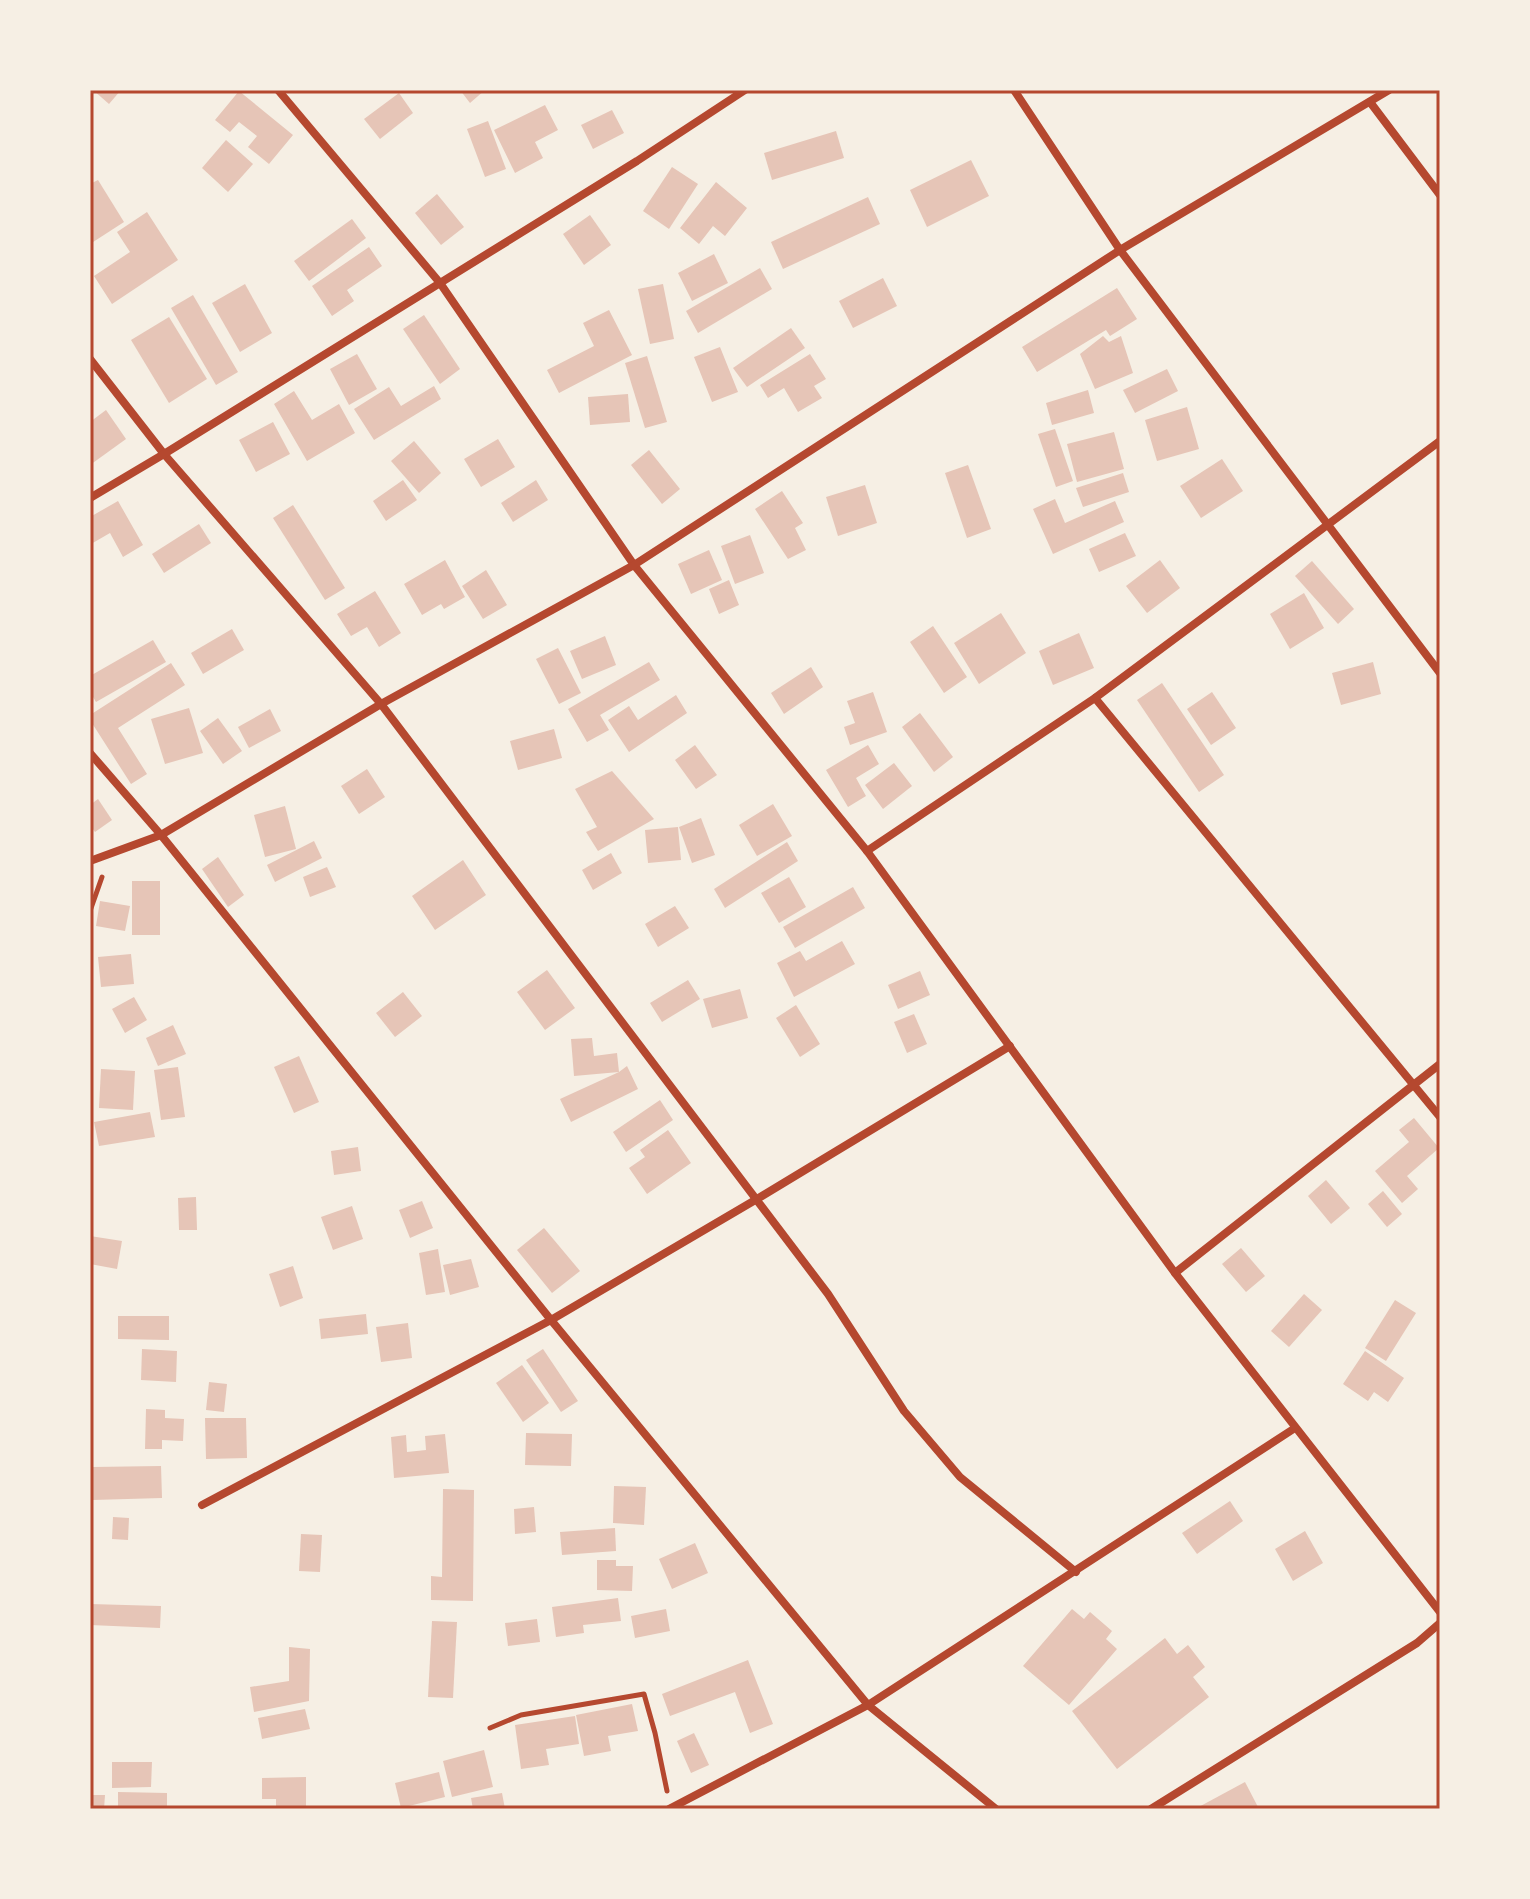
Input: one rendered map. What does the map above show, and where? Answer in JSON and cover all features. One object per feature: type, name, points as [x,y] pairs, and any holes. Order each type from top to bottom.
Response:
[{"type":"street","points":[[278,90],[440,283],[634,565],[867,851],[1175,1273],[1440,1612]]},
{"type":"street","points":[[90,498],[637,161],[745,90]]},
{"type":"street","points":[[1014,90],[1120,250],[1440,673]]},
{"type":"street","points":[[90,861],[161,835],[381,704],[634,565],[1120,250],[1389,90]]},
{"type":"street","points":[[1370,102],[1440,195]]},
{"type":"street","points":[[90,359],[164,454],[381,704],[828,1294],[904,1411],[960,1477],[1076,1572]]},
{"type":"street","points":[[867,851],[1095,698],[1440,441]]},
{"type":"street","points":[[1095,698],[1440,1117]]},
{"type":"street","points":[[90,753],[161,835],[551,1320],[868,1705],[996,1809]]},
{"type":"street","points":[[202,1505],[551,1320],[1010,1046]]},
{"type":"street","points":[[1175,1273],[1440,1064]]},
{"type":"street","points":[[670,1808],[868,1705],[1295,1428]]},
{"type":"street","points":[[1151,1809],[1417,1643],[1440,1623]]},
{"type":"path","points":[[90,911],[110,854]]},
{"type":"path","points":[[490,1728],[521,1715],[644,1694],[670,1808]]},
{"type":"building","points":[[93,90],[121,90],[109,104]]},
{"type":"building","points":[[460,90],[485,90],[470,103]]},
{"type":"building","points":[[239,91],[293,135],[269,164],[248,147],[257,136],[239,122],[230,132],[215,120]]},
{"type":"building","points":[[399,93],[413,113],[380,139],[364,119]]},
{"type":"building","points":[[545,105],[558,130],[535,142],[543,158],[515,173],[494,130]]},
{"type":"building","points":[[612,110],[624,133],[593,149],[581,125]]},
{"type":"building","points":[[488,121],[506,169],[485,177],[467,129]]},
{"type":"building","points":[[836,131],[844,158],[772,180],[764,153]]},
{"type":"building","points":[[226,140],[253,164],[228,192],[202,168]]},
{"type":"building","points":[[971,160],[989,196],[927,227],[910,190]]},
{"type":"building","points":[[672,167],[698,184],[669,229],[643,211]]},
{"type":"building","points":[[98,180],[124,222],[90,244],[90,184]]},
{"type":"building","points":[[716,182],[747,208],[725,236],[713,226],[699,244],[680,228]]},
{"type":"building","points":[[437,194],[464,227],[441,245],[415,213]]},
{"type":"building","points":[[868,197],[880,224],[783,269],[771,242]]},
{"type":"building","points":[[147,212],[178,260],[112,304],[94,276],[130,252],[117,232]]},
{"type":"building","points":[[590,215],[611,245],[584,265],[563,234]]},
{"type":"building","points":[[352,219],[366,238],[309,281],[294,261]]},
{"type":"building","points":[[369,247],[382,266],[347,290],[354,301],[332,316],[312,286]]},
{"type":"building","points":[[714,254],[728,283],[692,301],[678,273]]},
{"type":"building","points":[[760,268],[772,289],[698,333],[686,311]]},
{"type":"building","points":[[883,278],[897,306],[853,328],[839,301]]},
{"type":"building","points":[[245,284],[272,333],[240,352],[212,303]]},
{"type":"building","points":[[663,284],[674,339],[650,344],[638,289]]},
{"type":"building","points":[[1117,288],[1137,319],[1110,336],[1106,330],[1037,372],[1022,347]]},
{"type":"building","points":[[193,295],[238,372],[216,385],[171,308]]},
{"type":"building","points":[[609,310],[632,355],[559,393],[547,370],[594,346],[583,323]]},
{"type":"building","points":[[424,315],[460,369],[440,384],[403,329]]},
{"type":"building","points":[[169,317],[207,379],[169,403],[131,340]]},
{"type":"building","points":[[791,328],[805,348],[747,387],[733,368]]},
{"type":"building","points":[[1103,336],[1109,342],[1121,336],[1133,373],[1095,389],[1080,354]]},
{"type":"building","points":[[720,347],[738,392],[712,402],[694,357]]},
{"type":"building","points":[[357,354],[377,389],[349,405],[330,369]]},
{"type":"building","points":[[810,354],[826,379],[814,386],[822,398],[798,412],[784,388],[768,398],[760,385]]},
{"type":"building","points":[[647,356],[667,422],[645,428],[625,363]]},
{"type":"building","points":[[1167,369],[1178,391],[1135,413],[1123,390]]},
{"type":"building","points":[[434,386],[441,399],[374,440],[354,409],[389,387],[401,406]]},
{"type":"building","points":[[1088,390],[1094,413],[1052,425],[1046,403]]},
{"type":"building","points":[[294,391],[312,420],[339,404],[355,433],[307,461],[274,404]]},
{"type":"building","points":[[628,394],[630,422],[590,425],[588,397]]},
{"type":"building","points":[[1187,407],[1199,449],[1157,461],[1145,420]]},
{"type":"building","points":[[106,410],[126,439],[90,465],[90,422]]},
{"type":"building","points":[[273,422],[290,454],[256,472],[239,440]]},
{"type":"building","points":[[1055,429],[1073,481],[1056,487],[1038,434]]},
{"type":"building","points":[[1114,432],[1124,469],[1077,482],[1067,444]]},
{"type":"building","points":[[498,439],[515,467],[481,487],[464,459]]},
{"type":"building","points":[[414,441],[441,473],[419,493],[391,461]]},
{"type":"building","points":[[649,450],[680,489],[662,504],[631,465]]},
{"type":"building","points":[[1222,459],[1243,491],[1201,518],[1180,486]]},
{"type":"building","points":[[968,465],[991,529],[967,538],[945,473]]},
{"type":"building","points":[[1123,473],[1129,492],[1083,507],[1076,488]]},
{"type":"building","points":[[403,480],[417,500],[386,521],[373,501]]},
{"type":"building","points":[[536,480],[548,500],[513,522],[501,503]]},
{"type":"building","points":[[865,485],[877,523],[838,536],[826,497]]},
{"type":"building","points":[[782,491],[803,523],[795,528],[806,550],[788,559],[755,509]]},
{"type":"building","points":[[1055,499],[1065,523],[1115,501],[1124,522],[1053,554],[1033,509]]},
{"type":"building","points":[[118,501],[143,545],[123,557],[110,533],[90,542],[90,517]]},
{"type":"building","points":[[293,505],[345,588],[325,600],[273,518]]},
{"type":"building","points":[[199,524],[211,543],[164,573],[152,554]]},
{"type":"building","points":[[1125,533],[1136,556],[1099,572],[1089,549]]},
{"type":"building","points":[[750,535],[764,573],[735,584],[721,546]]},
{"type":"building","points":[[709,550],[722,580],[691,594],[678,564]]},
{"type":"building","points":[[445,560],[465,597],[444,609],[441,604],[422,615],[404,584]]},
{"type":"building","points":[[1160,560],[1180,588],[1147,613],[1126,586]]},
{"type":"building","points":[[1312,561],[1354,609],[1338,624],[1295,576]]},
{"type":"building","points":[[486,570],[507,605],[483,619],[462,586]]},
{"type":"building","points":[[729,580],[739,605],[719,614],[709,589]]},
{"type":"building","points":[[375,591],[401,633],[379,647],[367,627],[351,636],[337,614]]},
{"type":"building","points":[[1304,593],[1324,628],[1290,649],[1270,614]]},
{"type":"building","points":[[1001,613],[1026,653],[979,684],[954,643]]},
{"type":"building","points":[[933,626],[967,677],[944,693],[910,642]]},
{"type":"building","points":[[232,629],[244,650],[203,674],[191,653]]},
{"type":"building","points":[[1079,633],[1094,668],[1053,685],[1039,651]]},
{"type":"building","points":[[605,636],[616,665],[582,679],[570,651]]},
{"type":"building","points":[[153,640],[166,662],[96,702],[90,692],[90,676]]},
{"type":"building","points":[[558,648],[581,693],[559,704],[536,659]]},
{"type":"building","points":[[649,662],[660,680],[600,715],[609,730],[587,742],[568,709]]},
{"type":"building","points":[[1373,662],[1381,694],[1341,705],[1332,673]]},
{"type":"building","points":[[171,663],[185,685],[118,728],[147,774],[131,784],[90,720],[90,715]]},
{"type":"building","points":[[811,667],[823,687],[784,714],[771,693]]},
{"type":"building","points":[[1162,683],[1224,775],[1199,792],[1137,700]]},
{"type":"building","points":[[873,692],[887,732],[850,745],[844,727],[855,723],[847,701]]},
{"type":"building","points":[[1212,692],[1236,728],[1211,745],[1187,709]]},
{"type":"building","points":[[676,695],[687,713],[629,752],[608,720],[629,706],[638,720]]},
{"type":"building","points":[[189,708],[203,753],[165,764],[151,719]]},
{"type":"building","points":[[270,709],[281,731],[249,748],[238,727]]},
{"type":"building","points":[[920,713],[953,757],[934,772],[902,727]]},
{"type":"building","points":[[218,718],[242,751],[223,764],[200,731]]},
{"type":"building","points":[[554,729],[562,758],[518,770],[510,741]]},
{"type":"building","points":[[695,745],[717,775],[696,789],[675,760]]},
{"type":"building","points":[[868,745],[879,764],[856,778],[866,796],[848,807],[826,770]]},
{"type":"building","points":[[894,763],[912,786],[883,809],[865,785]]},
{"type":"building","points":[[367,769],[385,797],[359,814],[341,786]]},
{"type":"building","points":[[612,771],[654,819],[598,851],[586,832],[597,827],[575,789]]},
{"type":"building","points":[[98,799],[112,820],[95,832],[90,825],[90,805]]},
{"type":"building","points":[[773,804],[792,836],[757,856],[739,825]]},
{"type":"building","points":[[285,806],[296,849],[265,857],[254,815]]},
{"type":"building","points":[[701,818],[715,855],[692,863],[679,827]]},
{"type":"building","points":[[678,827],[681,860],[648,863],[645,830]]},
{"type":"building","points":[[314,841],[322,858],[275,882],[267,865]]},
{"type":"building","points":[[787,842],[798,861],[725,908],[714,889]]},
{"type":"building","points":[[611,853],[622,873],[593,890],[582,870]]},
{"type":"building","points":[[218,857],[244,895],[228,907],[202,869]]},
{"type":"building","points":[[463,860],[486,895],[435,930],[412,896]]},
{"type":"building","points":[[327,867],[336,887],[310,897],[303,877]]},
{"type":"building","points":[[789,877],[806,907],[779,923],[761,893]]},
{"type":"building","points":[[132,881],[160,881],[160,935],[132,935]]},
{"type":"building","points":[[853,887],[865,908],[795,948],[783,927]]},
{"type":"building","points":[[100,901],[130,906],[125,931],[96,926]]},
{"type":"building","points":[[675,906],[689,928],[658,947],[645,924]]},
{"type":"building","points":[[842,941],[855,964],[794,997],[777,963],[800,951],[806,961]]},
{"type":"building","points":[[131,954],[134,984],[101,987],[98,957]]},
{"type":"building","points":[[547,970],[575,1008],[545,1030],[517,992]]},
{"type":"building","points":[[920,971],[930,995],[898,1009],[888,985]]},
{"type":"building","points":[[688,980],[700,999],[662,1022],[650,1003]]},
{"type":"building","points":[[740,989],[748,1018],[712,1028],[703,999]]},
{"type":"building","points":[[403,992],[422,1016],[395,1037],[376,1013]]},
{"type":"building","points":[[134,997],[147,1020],[125,1033],[112,1009]]},
{"type":"building","points":[[796,1005],[820,1044],[800,1057],[776,1018]]},
{"type":"building","points":[[914,1014],[927,1044],[907,1053],[894,1022]]},
{"type":"building","points":[[173,1025],[186,1054],[158,1066],[146,1038]]},
{"type":"building","points":[[592,1038],[594,1056],[617,1053],[619,1072],[574,1076],[571,1039]]},
{"type":"building","points":[[299,1056],[319,1102],[294,1113],[274,1067]]},
{"type":"building","points":[[627,1066],[638,1089],[571,1122],[560,1099]]},
{"type":"building","points":[[178,1067],[185,1117],[161,1120],[154,1070]]},
{"type":"building","points":[[101,1069],[135,1071],[133,1110],[99,1108]]},
{"type":"building","points":[[660,1100],[673,1120],[626,1152],[613,1132]]},
{"type":"building","points":[[150,1112],[155,1137],[99,1146],[94,1122]]},
{"type":"building","points":[[1414,1118],[1439,1148],[1407,1176],[1418,1189],[1402,1203],[1375,1171],[1409,1142],[1399,1130]]},
{"type":"building","points":[[668,1130],[691,1163],[647,1194],[629,1168],[645,1157],[640,1150]]},
{"type":"building","points":[[358,1147],[361,1171],[334,1175],[331,1151]]},
{"type":"building","points":[[1326,1180],[1350,1208],[1331,1224],[1308,1196]]},
{"type":"building","points":[[1383,1191],[1402,1214],[1387,1227],[1368,1204]]},
{"type":"building","points":[[196,1197],[197,1230],[179,1230],[178,1198]]},
{"type":"building","points":[[422,1201],[433,1228],[410,1238],[399,1210]]},
{"type":"building","points":[[352,1206],[363,1239],[333,1250],[321,1217]]},
{"type":"building","points":[[544,1228],[580,1271],[552,1293],[517,1250]]},
{"type":"building","points":[[90,1236],[122,1241],[117,1269],[90,1264]]},
{"type":"building","points":[[1241,1248],[1265,1276],[1246,1292],[1222,1264]]},
{"type":"building","points":[[438,1249],[445,1292],[426,1295],[419,1253]]},
{"type":"building","points":[[471,1259],[479,1287],[450,1295],[443,1265]]},
{"type":"building","points":[[293,1266],[303,1298],[280,1307],[269,1274]]},
{"type":"building","points":[[1304,1294],[1322,1310],[1289,1347],[1271,1331]]},
{"type":"building","points":[[1395,1300],[1416,1313],[1386,1361],[1365,1348]]},
{"type":"building","points":[[366,1314],[368,1334],[321,1339],[319,1319]]},
{"type":"building","points":[[118,1316],[169,1316],[169,1340],[118,1339]]},
{"type":"building","points":[[408,1323],[412,1358],[381,1362],[376,1327]]},
{"type":"building","points":[[142,1349],[177,1351],[176,1382],[141,1380]]},
{"type":"building","points":[[543,1349],[578,1401],[561,1412],[526,1360]]},
{"type":"building","points":[[1365,1351],[1404,1378],[1388,1402],[1374,1392],[1368,1401],[1343,1384]]},
{"type":"building","points":[[522,1365],[549,1403],[523,1422],[496,1383]]},
{"type":"building","points":[[209,1382],[227,1384],[224,1412],[206,1410]]},
{"type":"building","points":[[146,1409],[165,1410],[165,1418],[184,1419],[183,1441],[162,1440],[162,1449],[145,1449]]},
{"type":"building","points":[[205,1418],[246,1418],[247,1458],[206,1459]]},
{"type":"building","points":[[526,1433],[572,1434],[571,1466],[525,1465]]},
{"type":"building","points":[[445,1434],[449,1473],[394,1478],[391,1437],[406,1435],[407,1452],[426,1450],[425,1436]]},
{"type":"building","points":[[161,1466],[162,1498],[93,1500],[93,1467]]},
{"type":"building","points":[[614,1486],[646,1487],[644,1525],[613,1523]]},
{"type":"building","points":[[443,1489],[474,1490],[473,1601],[431,1600],[431,1576],[442,1577]]},
{"type":"building","points":[[1230,1501],[1243,1521],[1197,1554],[1182,1533]]},
{"type":"building","points":[[534,1507],[536,1532],[515,1534],[514,1509]]},
{"type":"building","points":[[113,1517],[129,1518],[128,1540],[112,1539]]},
{"type":"building","points":[[615,1528],[616,1551],[562,1555],[560,1532]]},
{"type":"building","points":[[1305,1531],[1323,1563],[1293,1581],[1275,1549]]},
{"type":"building","points":[[301,1534],[322,1535],[320,1572],[299,1571]]},
{"type":"building","points":[[695,1543],[708,1573],[672,1589],[659,1559]]},
{"type":"building","points":[[597,1560],[616,1560],[616,1566],[633,1566],[632,1591],[597,1590]]},
{"type":"building","points":[[618,1598],[621,1621],[583,1625],[584,1633],[556,1637],[552,1607]]},
{"type":"building","points":[[90,1604],[161,1606],[160,1628],[90,1625]]},
{"type":"building","points":[[666,1609],[670,1631],[635,1638],[631,1616]]},
{"type":"building","points":[[1072,1609],[1084,1619],[1090,1612],[1112,1631],[1106,1639],[1117,1649],[1069,1705],[1023,1666]]},
{"type":"building","points":[[537,1619],[540,1642],[508,1646],[505,1623]]},
{"type":"building","points":[[432,1621],[457,1622],[453,1698],[428,1697]]},
{"type":"building","points":[[1165,1638],[1177,1654],[1188,1645],[1205,1667],[1193,1677],[1209,1697],[1117,1769],[1072,1711]]},
{"type":"building","points":[[289,1647],[310,1649],[309,1701],[254,1712],[250,1687],[289,1681]]},
{"type":"building","points":[[748,1660],[773,1724],[750,1733],[735,1692],[670,1716],[662,1694]]},
{"type":"building","points":[[632,1704],[638,1731],[608,1736],[611,1751],[584,1756],[576,1715]]},
{"type":"building","points":[[305,1709],[310,1729],[262,1739],[258,1718]]},
{"type":"building","points":[[575,1716],[579,1744],[546,1749],[549,1765],[521,1769],[515,1725]]},
{"type":"building","points":[[694,1733],[709,1765],[691,1773],[677,1741]]},
{"type":"building","points":[[484,1750],[493,1787],[452,1797],[443,1761]]},
{"type":"building","points":[[112,1762],[152,1762],[151,1787],[112,1788]]},
{"type":"building","points":[[439,1772],[445,1797],[401,1808],[395,1783]]},
{"type":"building","points":[[306,1777],[306,1809],[276,1809],[276,1799],[262,1799],[262,1778]]},
{"type":"building","points":[[1245,1782],[1258,1807],[1255,1809],[1195,1809]]},
{"type":"building","points":[[118,1792],[167,1793],[167,1809],[118,1809]]},
{"type":"building","points":[[502,1793],[505,1809],[473,1809],[471,1798]]},
{"type":"building","points":[[90,1795],[105,1795],[104,1809],[90,1809]]}]
